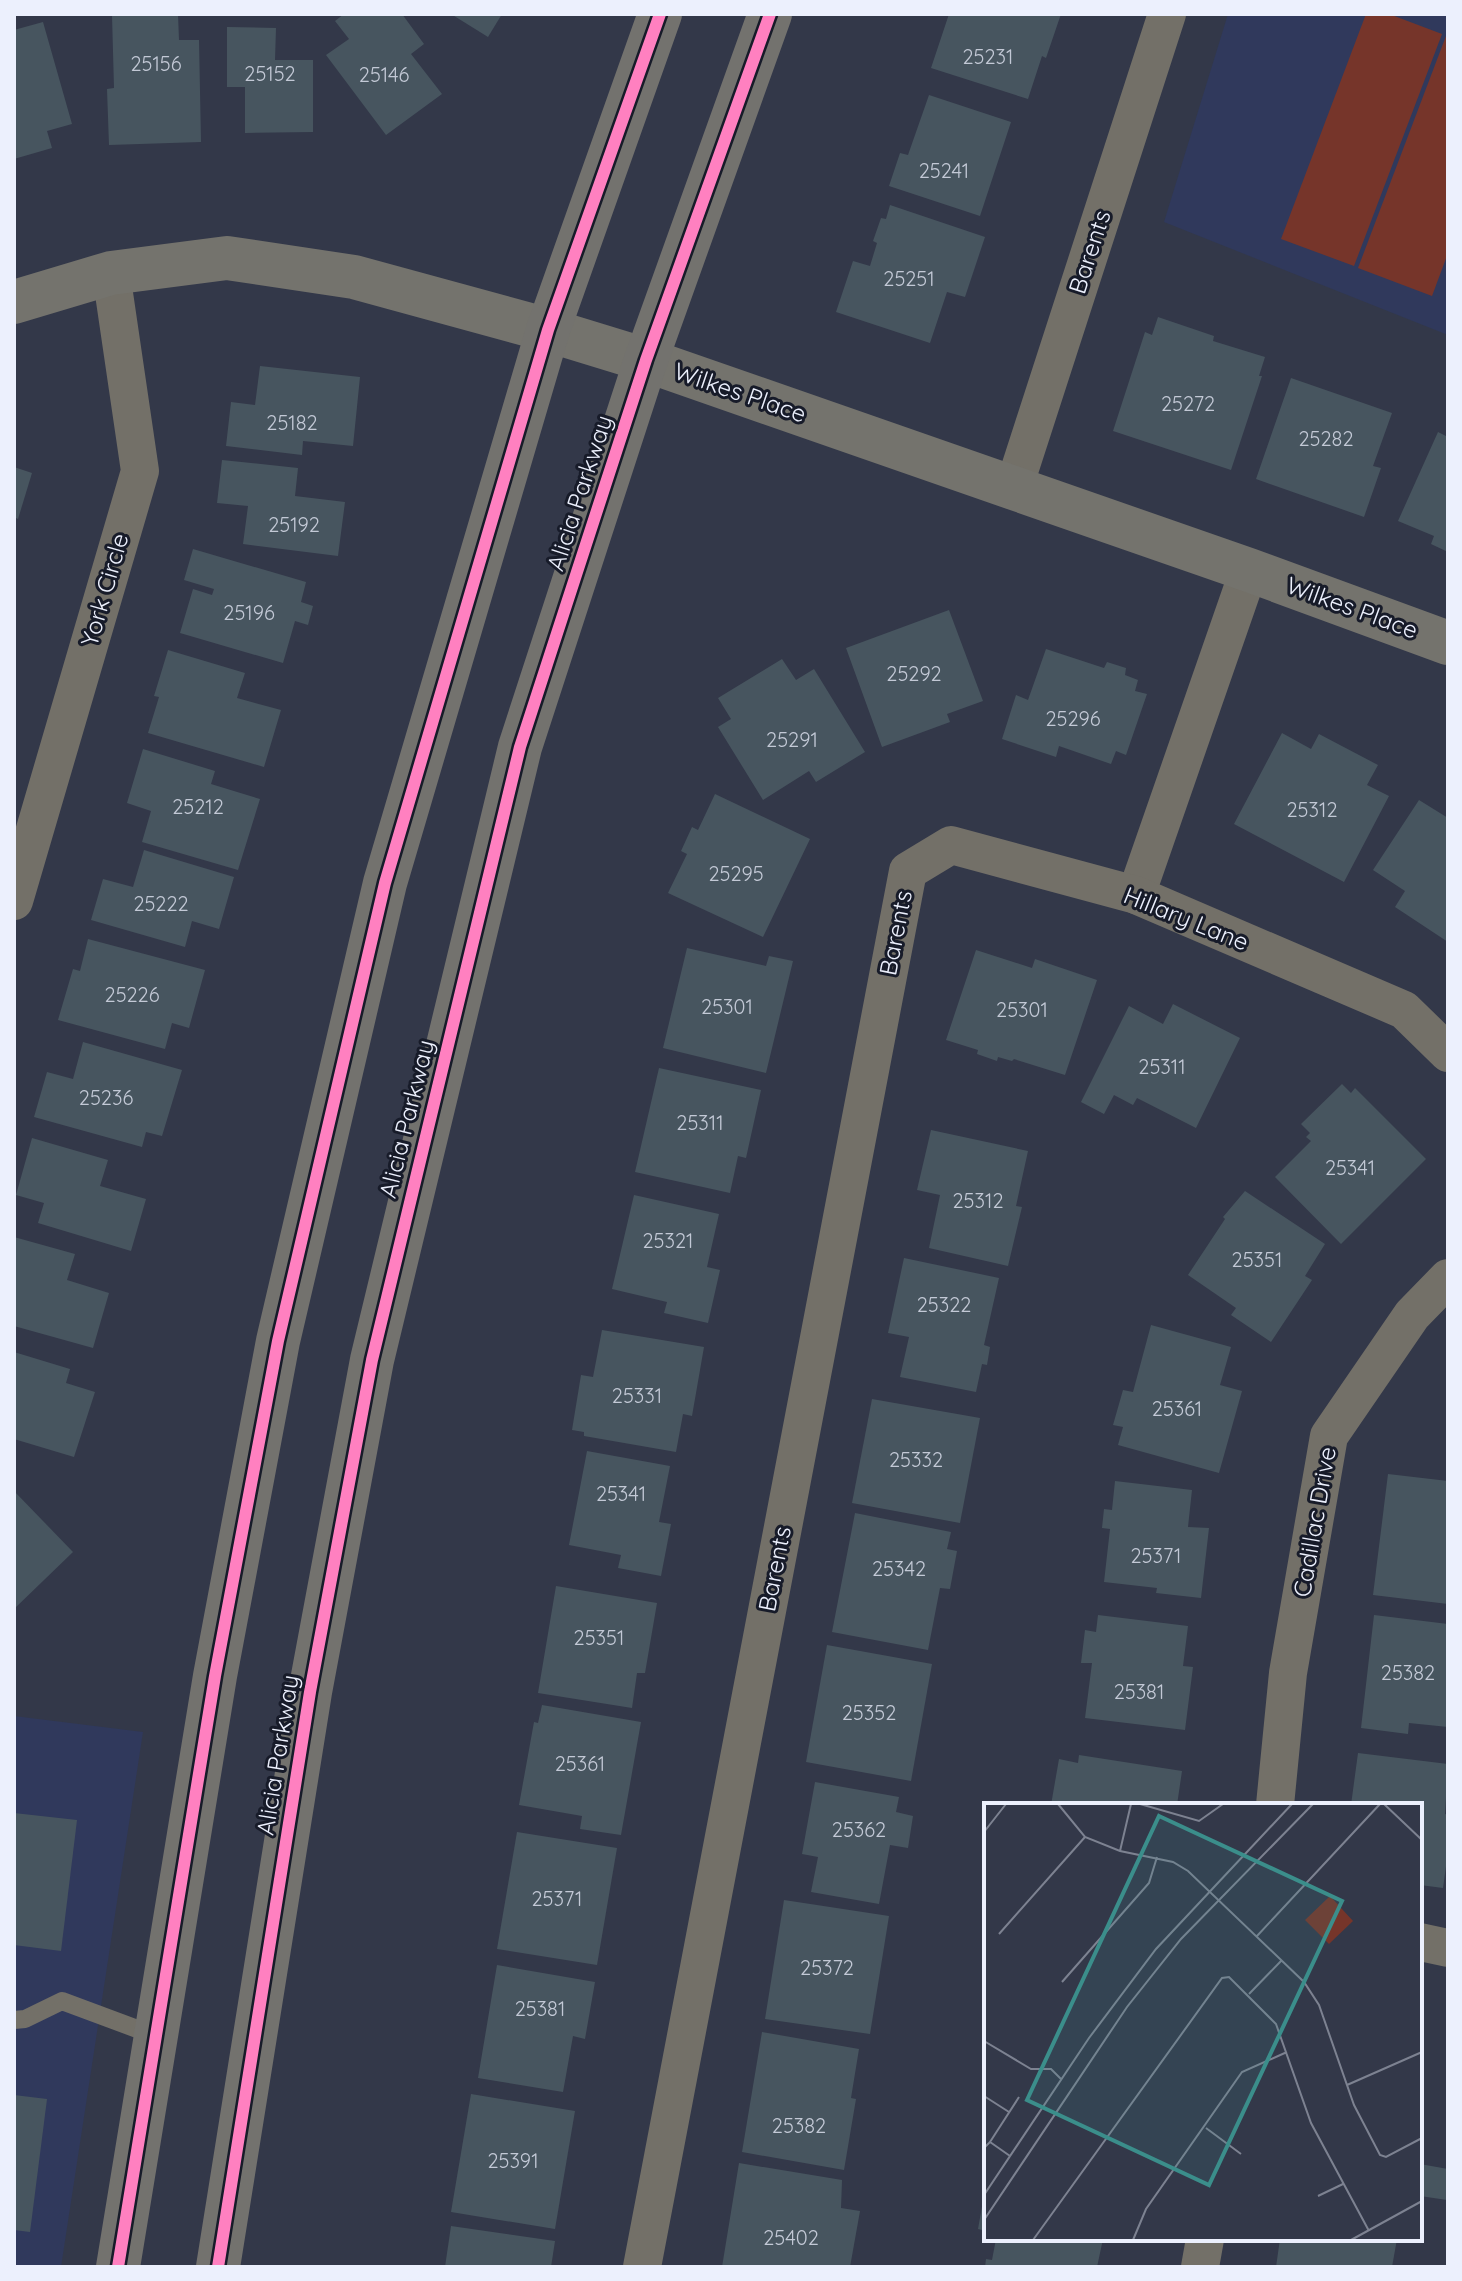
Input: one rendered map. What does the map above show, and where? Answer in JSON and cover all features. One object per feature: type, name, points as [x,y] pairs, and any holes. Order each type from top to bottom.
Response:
[{"type":"main road","points":[[118,2267],[215,1676],[278,1341],[385,883],[548,330],[660,14]]},
{"type":"main road","name":"Alicia Parkway","points":[[218,2267],[310,1692],[372,1360],[520,747],[646,360],[770,14]]},
{"type":"street","name":"Barents","points":[[1013,490],[1167,14]]},
{"type":"street","name":"Wilkes Place","points":[[14,302],[111,273],[227,258],[354,277],[646,360],[1249,570],[1448,643]]},
{"type":"street","name":"York Circle","points":[[14,901],[140,471],[111,273]]},
{"type":"street","points":[[1136,895],[1249,570]]},
{"type":"street","name":"Hillary Lane","points":[[908,871],[951,845],[1136,895],[1404,1010],[1448,1053]]},
{"type":"street","name":"Barents","points":[[642,2267],[908,871]]},
{"type":"street","name":"Cadillac Drive","points":[[1275,1803],[1288,1673],[1329,1436],[1412,1315],[1448,1278]]},
{"type":"street","points":[[1422,1942],[1448,1948]]},
{"type":"street","points":[[1200,2267],[1205,2241]]},
{"type":"lane","points":[[14,2020],[25,2019],[62,2001],[156,2036]]},
{"type":"shaded area","points":[[1228,14],[1448,14],[1448,335],[1164,222]]},
{"type":"shaded area","points":[[1366,14],[1389,14],[1442,34],[1354,266],[1281,239]]},
{"type":"shaded area","points":[[1446,36],[1448,253],[1432,296],[1358,268]]},
{"type":"shaded area","points":[[14,1716],[143,1732],[61,2267],[14,2267]]},
{"type":"building","points":[[178,14],[179,40],[199,40],[201,142],[109,145],[107,89],[114,88],[112,15]]},
{"type":"building","points":[[344,14],[402,14],[424,44],[411,54],[442,94],[386,135],[326,55],[349,39],[335,21]]},
{"type":"building","points":[[451,14],[502,14],[488,37]]},
{"type":"building","points":[[949,14],[1061,14],[1046,58],[1042,56],[1028,99],[931,68]]},
{"type":"building","points":[[43,22],[72,124],[47,131],[52,148],[14,159],[14,30]]},
{"type":"building","points":[[227,27],[276,28],[275,60],[313,60],[313,132],[245,133],[245,87],[227,87]]},
{"type":"building","points":[[929,95],[1011,122],[980,216],[889,186],[900,153],[908,155]]},
{"type":"building","points":[[890,205],[985,237],[965,297],[947,292],[930,343],[836,312],[853,261],[870,266],[877,243],[873,241],[881,218],[886,219]]},
{"type":"building","points":[[1158,317],[1214,336],[1213,341],[1265,357],[1259,376],[1262,376],[1231,470],[1113,431],[1145,332],[1152,335]]},
{"type":"building","points":[[260,366],[360,377],[353,446],[303,441],[302,455],[226,446],[231,402],[255,405]]},
{"type":"building","points":[[1291,378],[1392,413],[1373,466],[1381,468],[1364,517],[1256,479]]},
{"type":"building","points":[[1438,432],[1448,437],[1448,552],[1431,544],[1434,536],[1398,521]]},
{"type":"building","points":[[222,460],[298,468],[295,496],[345,502],[338,556],[243,544],[248,506],[217,503]]},
{"type":"building","points":[[14,467],[32,473],[18,519],[14,517]]},
{"type":"building","points":[[193,549],[306,582],[301,602],[313,606],[308,625],[295,621],[283,663],[180,633],[193,589],[212,595],[214,589],[184,580]]},
{"type":"building","points":[[949,610],[983,701],[947,714],[950,722],[882,747],[846,648]]},
{"type":"building","points":[[1046,649],[1104,668],[1107,662],[1126,668],[1125,675],[1138,680],[1135,691],[1147,694],[1126,755],[1116,751],[1111,764],[1059,746],[1056,757],[1002,739],[1016,695],[1028,700]]},
{"type":"building","points":[[168,650],[245,673],[237,698],[281,710],[264,767],[148,733],[159,697],[154,696]]},
{"type":"building","points":[[782,659],[796,680],[814,669],[865,752],[816,782],[809,771],[763,800],[718,727],[731,719],[718,698]]},
{"type":"building","points":[[1282,733],[1311,749],[1319,734],[1378,765],[1367,785],[1389,796],[1344,882],[1234,824]]},
{"type":"building","points":[[143,749],[215,771],[211,784],[260,799],[238,870],[142,842],[151,811],[127,803]]},
{"type":"building","points":[[715,794],[810,839],[763,937],[668,893],[687,854],[681,851],[692,827],[698,830]]},
{"type":"building","points":[[1419,800],[1448,818],[1448,942],[1395,907],[1405,891],[1373,870]]},
{"type":"building","points":[[144,850],[234,877],[219,929],[192,921],[185,947],[91,920],[103,879],[133,887]]},
{"type":"building","points":[[88,939],[205,970],[189,1028],[172,1023],[165,1049],[58,1020],[73,969],[80,971]]},
{"type":"building","points":[[687,948],[766,966],[769,956],[793,961],[766,1073],[663,1048]]},
{"type":"building","points":[[976,950],[1032,968],[1035,959],[1097,980],[1065,1075],[1014,1059],[998,1057],[997,1061],[977,1054],[978,1050],[946,1040]]},
{"type":"building","points":[[1173,1004],[1240,1038],[1196,1128],[1137,1098],[1133,1105],[1114,1095],[1104,1114],[1081,1102],[1129,1006],[1163,1024]]},
{"type":"building","points":[[83,1042],[182,1070],[162,1136],[146,1132],[142,1147],[34,1117],[47,1072],[73,1079]]},
{"type":"building","points":[[659,1068],[761,1090],[746,1158],[738,1156],[730,1193],[635,1172]]},
{"type":"building","points":[[1342,1084],[1351,1093],[1355,1088],[1426,1159],[1341,1244],[1275,1177],[1311,1141],[1306,1137],[1310,1133],[1301,1124]]},
{"type":"building","points":[[931,1130],[1028,1151],[1016,1206],[1022,1207],[1008,1266],[929,1248],[940,1195],[917,1190]]},
{"type":"building","points":[[32,1138],[108,1160],[100,1186],[146,1199],[131,1251],[38,1223],[44,1203],[16,1195]]},
{"type":"building","points":[[1245,1191],[1325,1244],[1305,1276],[1312,1280],[1271,1342],[1231,1315],[1236,1308],[1188,1275],[1225,1219],[1223,1217]]},
{"type":"building","points":[[634,1195],[719,1214],[707,1267],[720,1270],[708,1323],[664,1313],[667,1302],[612,1289]]},
{"type":"building","points":[[14,1237],[75,1254],[67,1280],[109,1293],[93,1348],[14,1326]]},
{"type":"building","points":[[904,1258],[999,1278],[984,1345],[990,1347],[987,1365],[982,1364],[976,1392],[900,1377],[909,1337],[888,1333]]},
{"type":"building","points":[[1151,1325],[1231,1347],[1220,1385],[1242,1391],[1219,1473],[1118,1445],[1123,1427],[1113,1425],[1123,1390],[1133,1392]]},
{"type":"building","points":[[602,1330],[704,1347],[692,1416],[683,1414],[676,1452],[584,1436],[584,1432],[572,1430],[581,1375],[593,1377]]},
{"type":"building","points":[[14,1352],[70,1369],[66,1383],[95,1392],[74,1457],[14,1439]]},
{"type":"building","points":[[872,1399],[980,1418],[960,1523],[852,1503]]},
{"type":"building","points":[[587,1451],[670,1466],[659,1522],[671,1524],[661,1576],[618,1568],[621,1555],[569,1545]]},
{"type":"building","points":[[1388,1474],[1448,1481],[1448,1604],[1373,1595]]},
{"type":"building","points":[[1115,1481],[1192,1490],[1188,1527],[1209,1528],[1201,1598],[1156,1593],[1157,1588],[1104,1582],[1110,1529],[1102,1528],[1104,1509],[1112,1510]]},
{"type":"building","points":[[14,1491],[73,1552],[14,1609]]},
{"type":"building","points":[[855,1513],[951,1532],[947,1549],[957,1551],[950,1589],[940,1588],[928,1650],[832,1632]]},
{"type":"building","points":[[556,1586],[657,1603],[645,1673],[637,1673],[632,1708],[538,1693]]},
{"type":"building","points":[[1098,1615],[1188,1626],[1183,1666],[1193,1667],[1185,1730],[1085,1718],[1092,1663],[1081,1663],[1085,1630],[1096,1632]]},
{"type":"building","points":[[1374,1615],[1448,1624],[1448,1727],[1409,1723],[1408,1734],[1361,1728]]},
{"type":"building","points":[[827,1645],[932,1664],[911,1781],[806,1762]]},
{"type":"building","points":[[542,1705],[641,1722],[621,1835],[580,1829],[582,1816],[519,1805],[534,1722],[538,1723]]},
{"type":"building","points":[[1358,1753],[1448,1764],[1445,1814],[1448,1815],[1448,1852],[1443,1888],[1422,1885],[1422,1803],[1351,1803]]},
{"type":"building","points":[[1079,1755],[1182,1771],[1177,1803],[1051,1803],[1059,1759],[1078,1763]]},
{"type":"building","points":[[815,1782],[899,1797],[896,1812],[913,1816],[908,1848],[890,1845],[879,1904],[811,1892],[818,1857],[802,1854]]},
{"type":"building","points":[[14,1813],[77,1820],[61,1951],[14,1945]]},
{"type":"building","points":[[517,1832],[617,1848],[597,1965],[497,1949]]},
{"type":"building","points":[[784,1900],[889,1916],[870,2034],[765,2019]]},
{"type":"building","points":[[497,1965],[595,1982],[585,2039],[573,2036],[563,2092],[478,2078]]},
{"type":"building","points":[[762,2032],[859,2049],[851,2098],[856,2099],[844,2170],[742,2152]]},
{"type":"building","points":[[471,2094],[575,2111],[555,2229],[451,2212]]},
{"type":"building","points":[[14,2095],[47,2099],[30,2232],[14,2230]]},
{"type":"building","points":[[739,2163],[842,2180],[841,2208],[860,2211],[850,2267],[722,2267]]},
{"type":"building","points":[[1422,2164],[1448,2169],[1447,2200],[1422,2196]]},
{"type":"building","points":[[983,2201],[984,2230],[978,2229]]},
{"type":"building","points":[[451,2226],[555,2241],[551,2267],[445,2267]]},
{"type":"building","points":[[996,2241],[1103,2241],[1097,2267],[985,2267],[986,2259],[992,2260]]},
{"type":"building","points":[[1280,2241],[1397,2241],[1392,2267],[1276,2267]]},
{"type":"cycle path","points":[[118,2267],[215,1676],[278,1341],[385,883],[548,330],[660,14]]},
{"type":"cycle path","points":[[218,2267],[310,1692],[372,1360],[520,747],[646,360],[770,14]]}]
